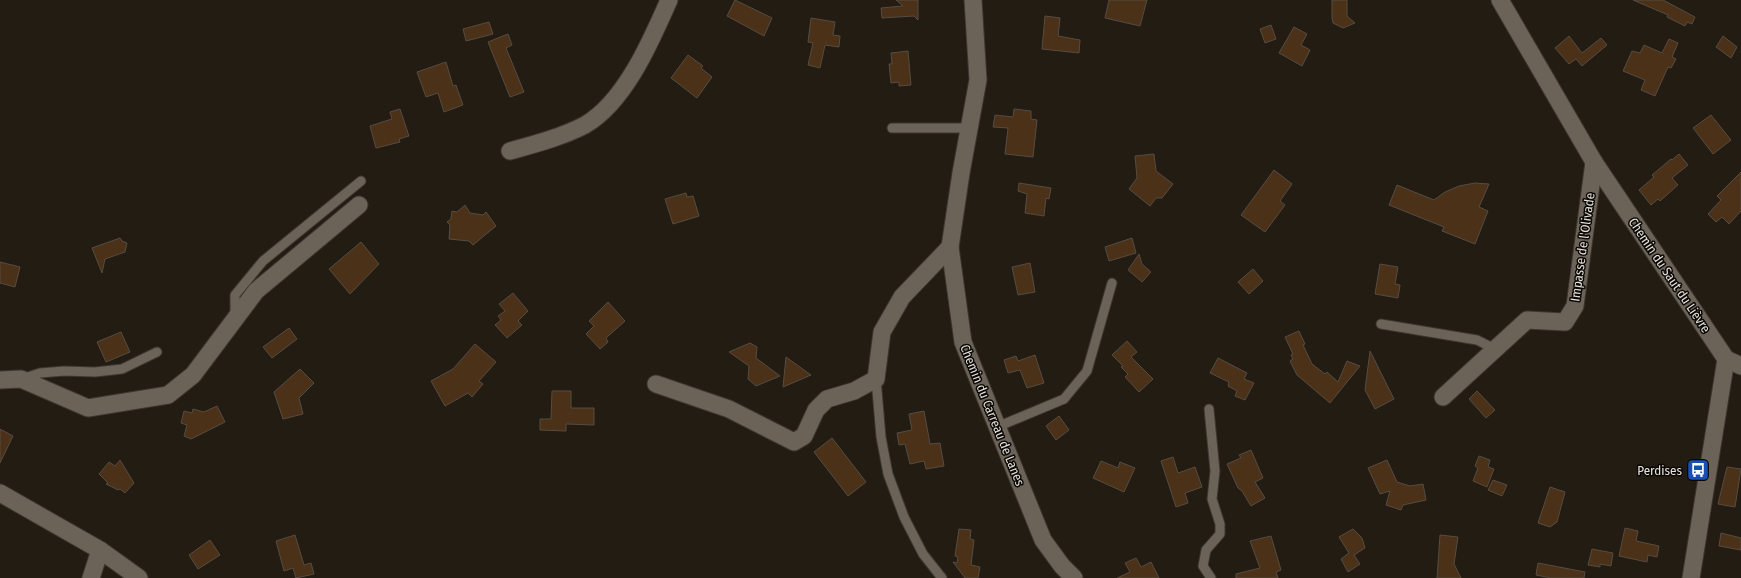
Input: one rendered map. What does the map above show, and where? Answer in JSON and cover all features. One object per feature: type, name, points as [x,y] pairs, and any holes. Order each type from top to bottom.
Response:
[{"type":"street","points":[[510,151],[544,141],[584,125],[597,116],[624,88],[650,43],[669,0]]},
{"type":"street","name":"Chemin du Carreau de Lanes","points":[[973,0],[978,80],[961,173],[950,247],[963,342],[1043,540],[1062,566],[1074,578]]},
{"type":"street","name":"Chemin du Saut du Lièvre","points":[[1500,0],[1594,162],[1726,358]]},
{"type":"street","name":"Impasse de l'Olivade","points":[[1443,397],[1527,320],[1565,322],[1575,306],[1594,162]]},
{"type":"street","points":[[0,380],[21,379],[88,408],[168,395],[193,375],[256,291],[359,205]]},
{"type":"street","points":[[656,384],[729,409],[794,442],[804,436],[816,410],[827,399],[854,390],[876,379],[882,332],[902,297],[950,247]]},
{"type":"street","points":[[1691,578],[1726,358],[1741,366]]},
{"type":"street","points":[[0,493],[100,550],[139,578]]},
{"type":"street","points":[[91,578],[100,550]]},
{"type":"lane","points":[[892,128],[970,128]]},
{"type":"lane","points":[[237,316],[235,310],[235,295],[263,261],[361,182]]},
{"type":"lane","points":[[997,427],[1064,399],[1088,371],[1112,283]]},
{"type":"lane","points":[[1381,324],[1477,340],[1495,349]]},
{"type":"lane","points":[[21,379],[40,373],[122,370],[157,352]]},
{"type":"lane","points":[[876,379],[881,437],[888,474],[904,517],[923,554],[942,578]]},
{"type":"lane","points":[[1209,410],[1215,471],[1212,498],[1220,524],[1220,534],[1206,550],[1203,566],[1210,578]]},
{"type":"building","points":[[735,0],[772,18],[764,36],[727,16]]},
{"type":"building","points":[[896,0],[918,0],[918,20],[914,16],[882,18],[881,8],[903,6]]},
{"type":"building","points":[[1109,0],[1147,0],[1140,26],[1105,18]]},
{"type":"building","points":[[1332,0],[1347,0],[1347,16],[1355,23],[1343,28],[1333,23]]},
{"type":"building","points":[[1633,0],[1663,0],[1695,17],[1692,24],[1687,22],[1685,26],[1667,17],[1668,15]]},
{"type":"building","points":[[1045,16],[1060,18],[1058,36],[1080,40],[1079,53],[1042,49]]},
{"type":"building","points":[[811,18],[835,22],[833,35],[840,36],[839,47],[825,45],[820,68],[808,65],[813,43],[808,42]]},
{"type":"building","points":[[489,22],[493,34],[466,41],[463,29]]},
{"type":"building","points":[[1271,25],[1276,39],[1265,43],[1260,29]]},
{"type":"building","points":[[1294,27],[1307,34],[1301,45],[1310,50],[1302,66],[1279,53]]},
{"type":"building","points":[[508,34],[512,45],[506,48],[524,92],[510,97],[488,42]]},
{"type":"building","points":[[1569,36],[1582,53],[1601,38],[1607,45],[1582,66],[1576,59],[1569,64],[1555,48]]},
{"type":"building","points":[[1723,36],[1737,47],[1731,58],[1716,47]]},
{"type":"building","points":[[1669,39],[1678,43],[1672,57],[1676,59],[1671,68],[1668,67],[1655,96],[1641,90],[1645,80],[1623,71],[1632,51],[1640,53],[1644,45],[1662,53]]},
{"type":"building","points":[[908,51],[911,85],[899,86],[899,82],[891,83],[889,64],[892,64],[891,53]]},
{"type":"building","points":[[688,55],[703,66],[701,68],[712,77],[697,98],[671,78]]},
{"type":"building","points":[[446,62],[453,86],[456,85],[463,105],[444,112],[438,93],[426,97],[417,72]]},
{"type":"building","points":[[400,109],[409,136],[399,139],[400,142],[376,148],[370,126],[392,119],[390,112]]},
{"type":"building","points":[[1014,109],[1031,111],[1031,119],[1037,120],[1033,157],[1005,154],[1008,128],[993,127],[995,115],[1013,117]]},
{"type":"building","points":[[1711,115],[1731,140],[1713,154],[1693,128]]},
{"type":"building","points":[[1154,154],[1156,171],[1173,184],[1162,198],[1156,198],[1150,206],[1129,189],[1137,178],[1135,156]]},
{"type":"building","points":[[1679,154],[1688,165],[1672,178],[1678,185],[1660,201],[1658,199],[1651,205],[1639,190],[1654,177],[1652,175]]},
{"type":"building","points":[[1274,170],[1292,184],[1280,201],[1285,205],[1265,232],[1241,215]]},
{"type":"building","points":[[1741,172],[1741,211],[1729,224],[1722,217],[1716,222],[1708,214],[1721,200],[1717,196]]},
{"type":"building","points":[[1019,183],[1051,188],[1049,199],[1046,198],[1044,216],[1025,213],[1027,194],[1018,191]]},
{"type":"building","points":[[1475,183],[1489,184],[1479,207],[1488,211],[1475,244],[1442,231],[1444,227],[1389,205],[1397,185],[1434,200],[1445,192],[1459,186]]},
{"type":"building","points":[[686,193],[687,197],[693,196],[699,216],[673,224],[665,199]]},
{"type":"building","points":[[465,205],[470,213],[483,215],[486,212],[496,226],[473,245],[469,241],[449,239],[450,225],[447,222],[451,219],[452,211],[457,212]]},
{"type":"building","points":[[120,238],[122,241],[127,243],[125,252],[105,259],[102,273],[92,248]]},
{"type":"building","points":[[1132,238],[1136,253],[1109,261],[1105,247]]},
{"type":"building","points":[[361,242],[379,264],[350,294],[329,269]]},
{"type":"building","points":[[1139,254],[1142,264],[1151,272],[1142,282],[1128,270]]},
{"type":"building","points":[[0,262],[20,267],[15,287],[0,283]]},
{"type":"building","points":[[1030,263],[1035,292],[1018,295],[1012,267]]},
{"type":"building","points":[[1380,264],[1398,267],[1395,284],[1400,285],[1398,298],[1375,294]]},
{"type":"building","points":[[1253,269],[1263,281],[1249,294],[1238,282]]},
{"type":"building","points":[[513,293],[528,311],[518,321],[522,325],[507,338],[495,325],[501,320],[498,316],[505,311],[499,304]]},
{"type":"building","points":[[608,302],[625,321],[606,338],[608,342],[600,349],[586,334],[594,326],[589,321]]},
{"type":"building","points":[[289,328],[297,339],[272,358],[263,347]]},
{"type":"building","points":[[1299,331],[1305,344],[1303,345],[1312,364],[1325,374],[1327,372],[1338,382],[1347,361],[1360,366],[1330,403],[1297,375],[1290,361],[1293,359],[1291,355],[1293,354],[1285,337]]},
{"type":"building","points":[[121,332],[130,352],[106,362],[97,342]]},
{"type":"building","points":[[1127,341],[1137,352],[1131,357],[1153,379],[1139,392],[1125,377],[1128,374],[1121,367],[1123,366],[1112,355]]},
{"type":"building","points":[[750,343],[757,347],[756,358],[780,376],[756,386],[748,379],[749,366],[729,352]]},
{"type":"building","points":[[475,344],[496,362],[479,381],[483,384],[472,397],[468,393],[445,406],[431,381],[453,369]]},
{"type":"building","points":[[1370,351],[1394,399],[1375,409],[1365,390]]},
{"type":"building","points":[[1035,355],[1044,383],[1027,388],[1020,370],[1008,373],[1004,360],[1016,356],[1018,361]]},
{"type":"building","points":[[786,357],[811,375],[783,387]]},
{"type":"building","points":[[1218,358],[1247,373],[1244,379],[1254,383],[1245,400],[1235,396],[1237,391],[1228,386],[1229,382],[1210,373]]},
{"type":"building","points":[[300,369],[314,383],[299,398],[303,414],[283,419],[274,392]]},
{"type":"building","points":[[552,391],[571,391],[571,408],[594,408],[594,425],[566,424],[566,431],[540,430],[540,419],[551,419]]},
{"type":"building","points":[[1477,391],[1495,410],[1486,418],[1469,399]]},
{"type":"building","points":[[217,406],[225,422],[191,439],[184,436],[187,425],[181,423],[184,411],[192,413],[193,409],[204,412]]},
{"type":"building","points":[[924,411],[930,444],[940,443],[944,466],[926,469],[924,461],[910,464],[905,444],[899,445],[897,433],[912,430],[909,414]]},
{"type":"building","points":[[1059,416],[1069,430],[1056,440],[1046,426]]},
{"type":"building","points":[[0,429],[13,436],[0,463]]},
{"type":"building","points":[[832,438],[866,482],[848,496],[814,452]]},
{"type":"building","points":[[1251,450],[1263,478],[1255,482],[1265,498],[1251,506],[1242,491],[1238,488],[1227,464],[1241,458],[1239,455]]},
{"type":"building","points":[[1479,456],[1490,460],[1488,467],[1494,469],[1487,487],[1473,481],[1478,468],[1475,466]]},
{"type":"building","points":[[1173,457],[1178,473],[1195,467],[1202,487],[1185,493],[1188,503],[1176,507],[1161,461]]},
{"type":"building","points":[[120,460],[134,483],[125,493],[120,489],[118,490],[106,484],[108,483],[99,474],[109,462],[115,466]]},
{"type":"building","points":[[1387,460],[1397,482],[1410,486],[1423,484],[1426,500],[1403,505],[1401,510],[1386,505],[1390,491],[1380,494],[1368,468]]},
{"type":"building","points":[[1101,461],[1118,468],[1120,462],[1135,468],[1124,492],[1093,478]]},
{"type":"building","points":[[1727,467],[1741,469],[1735,507],[1718,504]]},
{"type":"building","points":[[1493,480],[1507,485],[1502,496],[1488,490]]},
{"type":"building","points":[[1550,487],[1565,492],[1557,522],[1550,527],[1538,523]]},
{"type":"building","points":[[1625,528],[1638,531],[1636,541],[1659,546],[1657,557],[1648,555],[1647,562],[1619,556]]},
{"type":"building","points":[[959,529],[971,530],[970,539],[974,540],[971,565],[980,567],[978,578],[965,578],[953,562],[957,563],[958,557],[955,556]]},
{"type":"building","points":[[1353,529],[1362,538],[1365,548],[1354,555],[1360,564],[1348,572],[1341,559],[1349,553],[1339,537]]},
{"type":"building","points":[[1721,533],[1741,538],[1741,550],[1719,546]]},
{"type":"building","points":[[295,535],[304,565],[311,563],[314,574],[296,578],[293,568],[284,571],[276,541]]},
{"type":"building","points":[[1440,535],[1458,537],[1454,564],[1461,578],[1437,578]]},
{"type":"building","points":[[1271,536],[1281,570],[1276,572],[1278,578],[1236,578],[1236,574],[1260,568],[1250,541]]},
{"type":"building","points":[[210,540],[220,555],[198,569],[189,555]]},
{"type":"building","points":[[1592,549],[1613,553],[1611,566],[1600,564],[1600,567],[1588,565]]},
{"type":"building","points":[[1136,558],[1141,567],[1151,562],[1159,578],[1117,578],[1130,572],[1125,563]]},
{"type":"building","points":[[1538,563],[1585,572],[1584,578],[1551,578],[1536,575]]},
{"type":"place","name":"Perdises","points":[[1698,470]]}]
